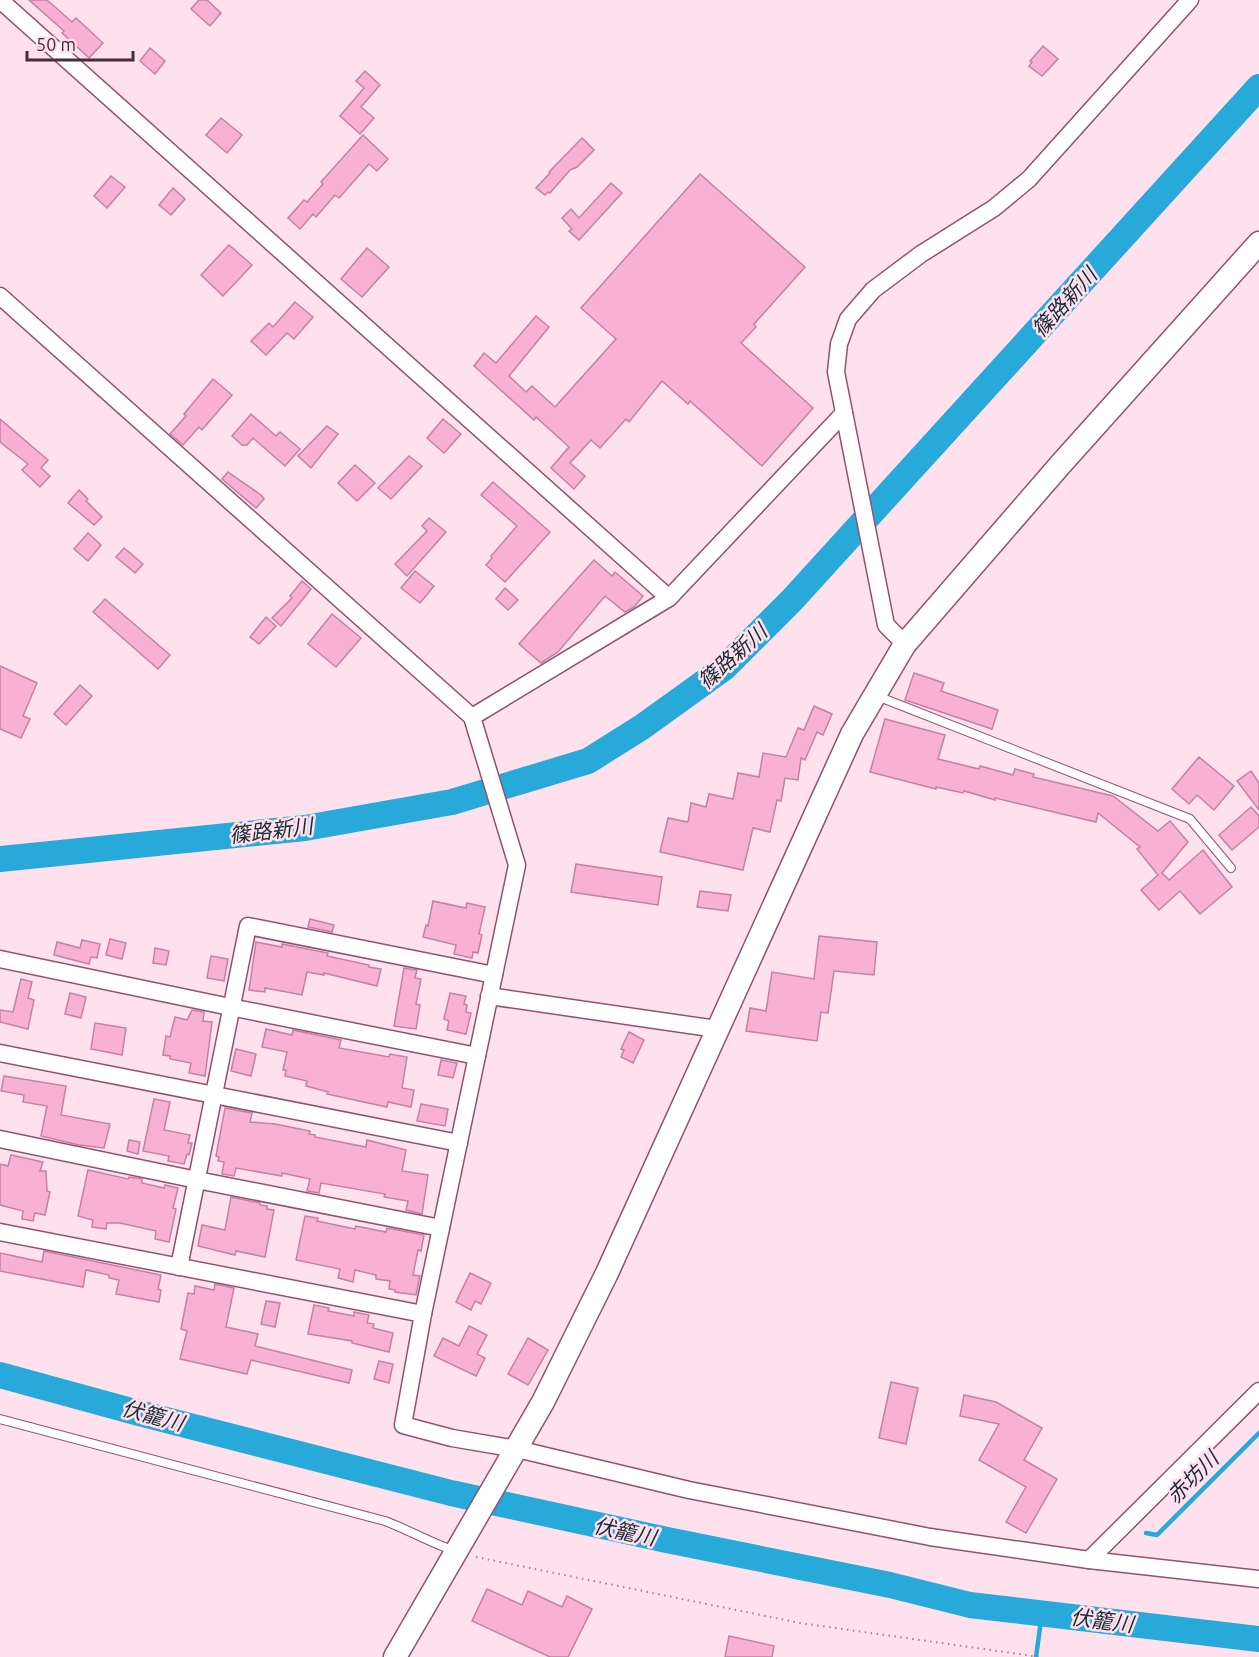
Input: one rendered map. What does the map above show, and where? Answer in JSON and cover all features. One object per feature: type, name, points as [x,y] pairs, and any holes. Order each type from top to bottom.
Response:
[{"type":"street","points":[[0,0],[669,598]]},
{"type":"street","points":[[905,644],[886,625],[836,372],[839,344],[848,319],[873,290],[921,254],[994,208],[1029,178],[1190,0]]},
{"type":"street","points":[[398,1656],[459,1544],[543,1402],[607,1273],[852,734],[874,694],[905,644],[1060,465],[1259,243]]},
{"type":"street","points":[[0,296],[472,717],[517,865],[423,1314],[403,1425],[513,1454],[689,1491],[930,1537],[1089,1560],[1259,1579]]},
{"type":"street","points":[[472,717],[669,598],[844,413]]},
{"type":"street","points":[[179,1267],[248,926],[494,975]]},
{"type":"street","points":[[0,959],[477,1056]]},
{"type":"street","points":[[489,996],[717,1029]]},
{"type":"street","points":[[0,1053],[459,1143]]},
{"type":"street","points":[[0,1139],[441,1228]]},
{"type":"street","points":[[0,1232],[423,1314]]},
{"type":"street","points":[[1089,1560],[1259,1391]]},
{"type":"lane","points":[[874,694],[1190,819],[1232,868]]},
{"type":"lane","points":[[0,1419],[385,1521],[412,1531],[440,1546],[459,1544]]},
{"type":"path","points":[[459,1544],[800,1623],[1040,1657]]},
{"type":"building","points":[[29,0],[47,0],[72,22],[76,18],[103,43],[89,58],[62,33],[64,31]]},
{"type":"building","points":[[199,0],[207,0],[221,13],[210,26],[191,9]]},
{"type":"building","points":[[1043,46],[1058,59],[1042,76],[1029,66],[1032,62],[1030,61]]},
{"type":"building","points":[[150,48],[165,61],[155,74],[140,61]]},
{"type":"building","points":[[365,71],[380,85],[361,107],[374,118],[360,134],[340,116],[364,88],[356,81]]},
{"type":"building","points":[[221,118],[242,135],[227,153],[206,135]]},
{"type":"building","points":[[363,135],[388,159],[377,171],[369,164],[339,198],[335,195],[316,217],[313,214],[300,229],[288,218],[304,200],[307,202],[323,184],[321,182]]},
{"type":"building","points":[[582,138],[594,150],[577,167],[570,170],[550,193],[545,195],[536,188]]},
{"type":"building","points":[[700,174],[805,267],[754,324],[756,327],[741,343],[813,408],[762,466],[690,401],[688,404],[662,381],[629,422],[626,419],[600,448],[591,440],[570,463],[585,476],[574,489],[551,468],[569,447],[536,417],[534,420],[474,366],[484,353],[496,363],[536,316],[549,327],[509,376],[526,392],[532,386],[555,407],[616,339],[581,308]]},
{"type":"building","points":[[111,176],[125,187],[107,208],[94,196]]},
{"type":"building","points":[[611,183],[622,193],[579,240],[569,231],[572,229],[562,218],[571,209],[579,218]]},
{"type":"building","points":[[173,188],[185,199],[171,215],[159,205]]},
{"type":"building","points":[[229,245],[252,265],[223,296],[201,275]]},
{"type":"building","points":[[367,248],[389,267],[362,297],[341,279]]},
{"type":"building","points":[[295,302],[313,317],[294,339],[287,333],[266,355],[251,341],[269,323],[273,327]]},
{"type":"building","points":[[213,379],[232,395],[202,430],[199,427],[183,445],[170,434]]},
{"type":"building","points":[[251,414],[276,436],[280,432],[300,449],[285,466],[253,438],[247,445],[242,445],[232,436]]},
{"type":"building","points":[[0,419],[48,460],[41,468],[50,476],[40,487],[22,470],[28,464],[0,442]]},
{"type":"building","points":[[443,419],[461,434],[444,453],[427,438]]},
{"type":"building","points":[[327,426],[338,434],[311,468],[298,456]]},
{"type":"building","points":[[409,456],[422,466],[391,499],[378,488]]},
{"type":"building","points":[[355,465],[375,483],[357,501],[338,483]]},
{"type":"building","points":[[228,472],[261,495],[264,499],[256,508],[222,479]]},
{"type":"building","points":[[493,482],[550,532],[505,582],[486,565],[517,526],[481,495]]},
{"type":"building","points":[[79,490],[88,499],[86,501],[102,517],[94,525],[68,503]]},
{"type":"building","points":[[429,518],[446,532],[407,576],[395,564],[427,531],[422,526]]},
{"type":"building","points":[[88,533],[101,545],[88,561],[74,549]]},
{"type":"building","points":[[124,548],[143,564],[135,573],[116,557]]},
{"type":"building","points":[[594,560],[612,576],[615,572],[643,596],[634,607],[625,612],[605,596],[558,652],[541,663],[519,644]]},
{"type":"building","points":[[415,571],[434,586],[420,603],[401,588]]},
{"type":"building","points":[[302,581],[311,589],[281,626],[272,618],[292,598],[290,596]]},
{"type":"building","points":[[505,588],[518,600],[508,610],[496,599]]},
{"type":"building","points":[[105,599],[170,655],[158,669],[93,612]]},
{"type":"building","points":[[332,614],[361,638],[336,667],[308,644]]},
{"type":"building","points":[[266,617],[276,626],[259,644],[250,637]]},
{"type":"building","points":[[0,666],[37,683],[23,716],[30,719],[21,738],[0,729]]},
{"type":"building","points":[[914,673],[944,683],[941,691],[998,710],[992,729],[905,700]]},
{"type":"building","points":[[80,685],[92,696],[66,725],[54,714]]},
{"type":"building","points":[[814,706],[832,714],[823,735],[817,732],[805,760],[801,758],[798,780],[785,778],[781,801],[777,800],[770,832],[753,828],[743,870],[660,852],[668,818],[688,822],[691,803],[706,807],[709,794],[733,799],[738,773],[759,777],[763,753],[786,757],[798,728],[804,730]]},
{"type":"building","points":[[885,719],[945,735],[938,759],[979,769],[980,766],[1013,775],[1015,769],[1034,774],[1033,777],[1113,796],[1158,831],[1170,821],[1188,842],[1162,873],[1169,880],[1203,850],[1232,887],[1200,914],[1180,891],[1159,910],[1141,890],[1158,875],[1137,849],[1140,847],[1098,813],[1096,822],[964,791],[963,793],[936,787],[936,789],[870,772]]},
{"type":"building","points":[[1199,757],[1234,786],[1214,810],[1197,795],[1189,804],[1172,789]]},
{"type":"building","points":[[1251,771],[1259,783],[1259,810],[1237,781]]},
{"type":"building","points":[[1251,807],[1259,816],[1259,827],[1232,850],[1219,835]]},
{"type":"building","points":[[576,864],[662,877],[658,905],[571,892]]},
{"type":"building","points":[[700,891],[731,895],[728,911],[697,907]]},
{"type":"building","points":[[433,901],[466,908],[467,903],[485,907],[479,934],[482,935],[478,953],[473,952],[472,958],[454,954],[456,945],[423,937],[426,925],[428,926]]},
{"type":"building","points":[[310,919],[334,925],[332,932],[308,927]]},
{"type":"building","points":[[819,936],[877,942],[874,975],[834,971],[828,1013],[821,1012],[817,1041],[746,1031],[750,1008],[766,1011],[772,972],[814,979]]},
{"type":"building","points":[[110,939],[126,943],[122,959],[106,955]]},
{"type":"building","points":[[82,940],[100,944],[97,958],[91,957],[89,964],[54,955],[57,942],[80,948]]},
{"type":"building","points":[[256,942],[282,947],[282,944],[328,953],[327,956],[381,969],[377,986],[324,973],[324,975],[307,972],[302,995],[265,988],[265,992],[249,990]]},
{"type":"building","points":[[155,948],[169,951],[166,965],[153,963]]},
{"type":"building","points":[[211,956],[228,959],[224,981],[207,978]]},
{"type":"building","points":[[404,968],[417,970],[415,978],[421,979],[416,1004],[420,1005],[416,1029],[394,1026]]},
{"type":"building","points":[[21,979],[32,982],[28,998],[34,1000],[28,1029],[0,1022],[0,1010],[13,1012]]},
{"type":"building","points":[[70,993],[86,997],[81,1018],[65,1014]]},
{"type":"building","points":[[450,993],[466,996],[464,1004],[467,1005],[466,1012],[471,1013],[466,1034],[447,1030],[449,1021],[444,1019]]},
{"type":"building","points":[[192,1010],[204,1012],[203,1021],[212,1022],[205,1076],[189,1073],[191,1063],[170,1059],[170,1056],[163,1055],[166,1036],[170,1037],[175,1017],[187,1020]]},
{"type":"building","points":[[95,1023],[126,1028],[122,1055],[91,1049]]},
{"type":"building","points":[[266,1029],[292,1035],[293,1030],[341,1040],[339,1048],[389,1057],[390,1054],[407,1057],[402,1088],[414,1090],[411,1107],[388,1102],[387,1107],[327,1094],[328,1092],[306,1086],[307,1081],[285,1076],[286,1070],[283,1070],[287,1052],[262,1047]]},
{"type":"building","points":[[629,1032],[644,1040],[633,1063],[621,1057],[624,1050],[621,1049]]},
{"type":"building","points":[[236,1049],[256,1054],[251,1076],[231,1071]]},
{"type":"building","points":[[441,1060],[457,1063],[453,1078],[438,1075]]},
{"type":"building","points":[[4,1076],[66,1086],[61,1115],[110,1124],[104,1148],[41,1136],[47,1106],[23,1102],[24,1095],[1,1091]]},
{"type":"building","points":[[154,1099],[170,1102],[164,1130],[190,1135],[188,1143],[192,1143],[184,1164],[168,1161],[169,1156],[143,1151]]},
{"type":"building","points":[[421,1104],[448,1109],[445,1126],[417,1121]]},
{"type":"building","points":[[225,1108],[252,1113],[250,1122],[310,1131],[309,1134],[315,1137],[366,1147],[367,1140],[406,1150],[402,1171],[428,1175],[422,1214],[406,1210],[408,1201],[384,1197],[385,1194],[321,1183],[319,1193],[307,1191],[310,1179],[282,1173],[282,1176],[236,1168],[234,1176],[222,1174],[224,1162],[218,1161],[219,1157],[216,1156]]},
{"type":"building","points":[[129,1140],[140,1142],[138,1154],[127,1151]]},
{"type":"building","points":[[11,1155],[43,1162],[40,1171],[46,1171],[47,1191],[50,1192],[45,1215],[35,1213],[33,1221],[22,1219],[23,1211],[0,1205],[0,1164],[8,1166]]},
{"type":"building","points":[[88,1170],[128,1179],[129,1177],[142,1179],[142,1183],[164,1188],[165,1185],[178,1188],[169,1242],[155,1239],[156,1231],[120,1223],[107,1223],[106,1229],[92,1227],[93,1220],[78,1216]]},
{"type":"building","points":[[231,1197],[260,1203],[260,1205],[267,1206],[267,1209],[274,1210],[265,1257],[236,1251],[235,1255],[198,1246],[202,1225],[225,1230]]},
{"type":"building","points":[[305,1216],[318,1218],[317,1221],[355,1229],[356,1226],[386,1232],[387,1228],[424,1235],[421,1251],[418,1250],[413,1275],[420,1276],[416,1295],[389,1289],[390,1281],[376,1279],[376,1275],[355,1270],[353,1282],[338,1278],[340,1269],[296,1260]]},
{"type":"building","points":[[44,1251],[161,1275],[158,1289],[161,1290],[159,1302],[116,1294],[119,1280],[109,1278],[109,1275],[86,1270],[83,1287],[0,1271],[0,1253],[42,1262]]},
{"type":"building","points":[[470,1273],[491,1283],[481,1304],[475,1301],[471,1310],[456,1302]]},
{"type":"building","points":[[215,1284],[234,1288],[226,1327],[258,1334],[255,1346],[352,1370],[349,1383],[251,1360],[247,1374],[180,1359],[187,1331],[181,1329],[188,1293],[194,1294],[195,1286],[214,1290]]},
{"type":"building","points":[[266,1301],[280,1303],[275,1327],[261,1324]]},
{"type":"building","points":[[314,1305],[329,1308],[328,1311],[354,1316],[354,1312],[369,1315],[367,1323],[374,1324],[373,1328],[393,1333],[389,1352],[352,1343],[352,1341],[308,1334]]},
{"type":"building","points":[[469,1326],[487,1335],[477,1354],[485,1358],[476,1376],[434,1356],[443,1338],[459,1346]]},
{"type":"building","points":[[528,1338],[548,1350],[528,1385],[508,1374]]},
{"type":"building","points":[[379,1361],[393,1364],[389,1383],[374,1379]]},
{"type":"building","points":[[891,1382],[918,1388],[906,1444],[879,1438]]},
{"type":"building","points":[[964,1395],[996,1402],[1042,1428],[1024,1460],[1057,1479],[1026,1533],[1006,1522],[1026,1487],[979,1460],[999,1424],[960,1416]]},
{"type":"building","points":[[487,1589],[522,1605],[528,1591],[562,1607],[567,1596],[592,1609],[568,1657],[550,1657],[472,1621]]},
{"type":"building","points":[[729,1636],[774,1646],[772,1657],[725,1657]]},
{"type":"waterway","name":"篠路新川","points":[[0,859],[305,828],[452,802],[588,761],[642,727],[724,668],[792,600],[1259,87]]},
{"type":"waterway","name":"伏籠川","points":[[0,1375],[451,1493],[890,1585],[970,1605],[1259,1639]]},
{"type":"waterway","name":"赤坊川","points":[[1146,1533],[1157,1535],[1259,1433]]},
{"type":"waterway","name":"赤坊川","points":[[1036,1657],[1042,1613]]}]
